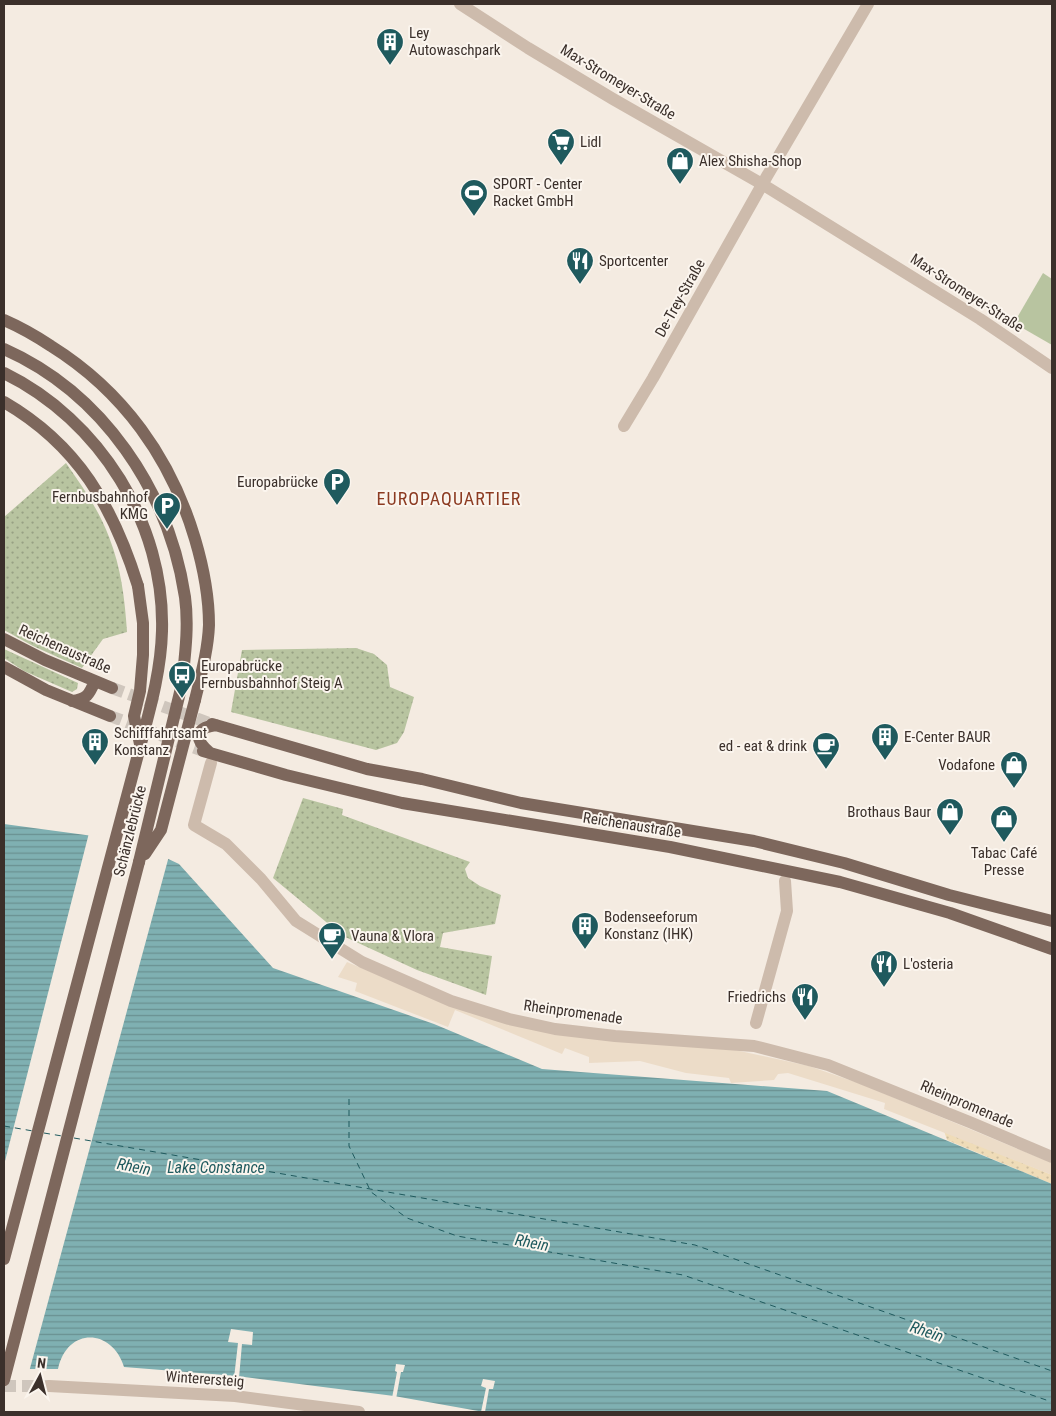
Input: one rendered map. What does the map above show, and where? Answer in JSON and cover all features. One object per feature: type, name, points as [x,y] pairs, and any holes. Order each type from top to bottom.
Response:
[{"type":"main road","points":[[4,320],[70,358],[94,377],[146,435],[159,454],[179,491],[192,527],[203,570],[209,626],[201,678],[161,830],[139,862]]},
{"type":"main road","name":"Schänzlebrücke","points":[[4,349],[30,362],[61,383],[90,408],[114,434],[136,464],[166,521],[177,554],[185,598],[186,650],[182,684],[139,862],[4,1380]]},
{"type":"main road","name":"Schänzlebrücke","points":[[4,373],[45,398],[82,430],[106,458],[126,488],[144,528],[154,561],[161,596],[162,631],[160,661],[154,696],[4,1259]]},
{"type":"main road","points":[[4,402],[49,434],[84,471],[108,511],[130,560],[138,586],[142,623],[143,655],[140,692],[134,716],[140,747]]},
{"type":"main road","name":"Reichenaustraße","points":[[4,639],[36,656],[112,688]]},
{"type":"main road","points":[[4,667],[38,686],[110,716]]},
{"type":"main road","points":[[72,701],[82,700],[86,697],[95,681]]},
{"type":"main road","name":"Reichenaustraße","points":[[1052,921],[949,895],[844,863],[754,841],[521,803],[422,779],[352,766],[214,724],[200,731],[198,736],[199,742],[208,755],[286,775],[402,803],[670,847],[840,882],[950,913],[1052,948]]},
{"type":"street","name":"Max-Stromeyer-Straße","points":[[460,4],[528,48],[613,99],[762,184],[980,319],[1052,368]]},
{"type":"street","points":[[762,184],[868,4]]},
{"type":"street","name":"De-Trey-Straße","points":[[624,426],[654,378],[762,184]]},
{"type":"street","name":"Rheinpromenade","points":[[208,755],[194,825],[226,844],[261,879],[296,920],[362,962],[451,1001],[509,1019],[555,1029],[615,1036],[754,1046],[828,1066],[1052,1157]]},
{"type":"street","points":[[756,1023],[787,911],[785,880]]},
{"type":"street","name":"Winterersteig","points":[[49,1386],[235,1396],[359,1412]]},
{"type":"green space","points":[[1043,273],[1052,279],[1052,345],[1014,323]]},
{"type":"green space","points":[[66,463],[95,508],[113,548],[124,596],[127,632],[103,639],[82,668],[33,646],[4,630],[4,517]]},
{"type":"green space","points":[[356,648],[374,654],[387,665],[390,687],[414,697],[404,732],[397,743],[376,750],[231,712],[242,650]]},
{"type":"green space","points":[[4,649],[78,683],[77,689],[72,692],[24,671],[4,658]]},
{"type":"green space","points":[[303,798],[343,809],[342,815],[470,862],[465,869],[468,878],[480,886],[501,895],[495,924],[443,933],[440,947],[492,956],[486,995],[417,970],[343,936],[273,878]]},
{"type":"sand","points":[[944,1131],[1052,1175],[1052,1184],[947,1140]]},
{"type":"shaded area","points":[[347,962],[443,1002],[500,1021],[735,1050],[809,1066],[861,1084],[1052,1163],[1052,1175],[884,1109],[885,1103],[788,1073],[778,1074],[774,1080],[731,1083],[729,1078],[686,1073],[640,1061],[589,1063],[589,1057],[565,1048],[562,1054],[455,1010],[448,1027],[355,991],[357,983],[338,977]]},
{"type":"water","name":"Lake Constance","points":[[4,824],[130,841],[179,864],[273,968],[434,1024],[542,1069],[827,1091],[1052,1184],[1052,1412],[484,1412],[394,1396],[237,1376],[124,1367],[118,1354],[110,1345],[100,1339],[90,1338],[70,1345],[63,1355],[58,1369],[4,1369]]},
{"type":"pier","points":[[89,833],[130,839],[169,856],[29,1372],[4,1372],[4,1165]]},
{"type":"pier","points":[[231,1329],[253,1332],[252,1345],[242,1344],[239,1378],[234,1378],[238,1343],[228,1342]]},
{"type":"pier","points":[[396,1364],[405,1365],[403,1372],[401,1372],[396,1399],[392,1398],[397,1372],[395,1371]]},
{"type":"pier","points":[[483,1379],[495,1381],[493,1389],[489,1389],[485,1412],[481,1412],[486,1388],[481,1386]]},
{"type":"ferry route","points":[[349,1099],[349,1146],[371,1192],[407,1218],[457,1236],[683,1275],[1052,1402]]},
{"type":"ferry route","points":[[4,1126],[33,1131]]},
{"type":"ferry route","points":[[44,1133],[62,1136]]},
{"type":"ferry route","points":[[74,1138],[695,1245],[1052,1371]]},
{"type":"tunnel","points":[[112,688],[212,724]]},
{"type":"tunnel","points":[[110,716],[203,751]]},
{"type":"tunnel","points":[[4,1386],[49,1386]]},
{"type":"place","name":"Ley Autowaschpark","points":[[390,66]]},
{"type":"place","name":"Lidl","points":[[561,166]]},
{"type":"place","name":"Alex Shisha-Shop","points":[[680,185]]},
{"type":"place","name":"SPORT - Center Racket GmbH","points":[[474,217]]},
{"type":"place","name":"Sportcenter","points":[[580,285]]},
{"type":"place","name":"Europabrücke","points":[[337,506]]},
{"type":"place","name":"Fernbusbahnhof KMG","points":[[167,530]]},
{"type":"place","name":"Europabrücke Fernbusbahnhof Steig A","points":[[182,699]]},
{"type":"place","name":"E-Center BAUR","points":[[885,761]]},
{"type":"place","name":"Schifffahrtsamt Konstanz","points":[[95,766]]},
{"type":"place","name":"ed - eat & drink","points":[[826,770]]},
{"type":"place","name":"Vodafone","points":[[1014,789]]},
{"type":"place","name":"Brothaus Baur","points":[[950,836]]},
{"type":"place","name":"Tabac Café Presse","points":[[1004,843]]},
{"type":"place","name":"Bodenseeforum Konstanz (IHK)","points":[[585,950]]},
{"type":"place","name":"Vauna & Vlora","points":[[332,960]]},
{"type":"place","name":"L'osteria","points":[[884,988]]},
{"type":"place","name":"Friedrichs","points":[[805,1021]]},
{"type":"district","name":"EUROPAQUARTIER","points":[[449,499]]},
{"type":"water label","name":"Rhein","points":[[134,1166]]},
{"type":"water label","name":"Rhein","points":[[532,1242]]},
{"type":"water label","name":"Rhein","points":[[927,1331]]}]
